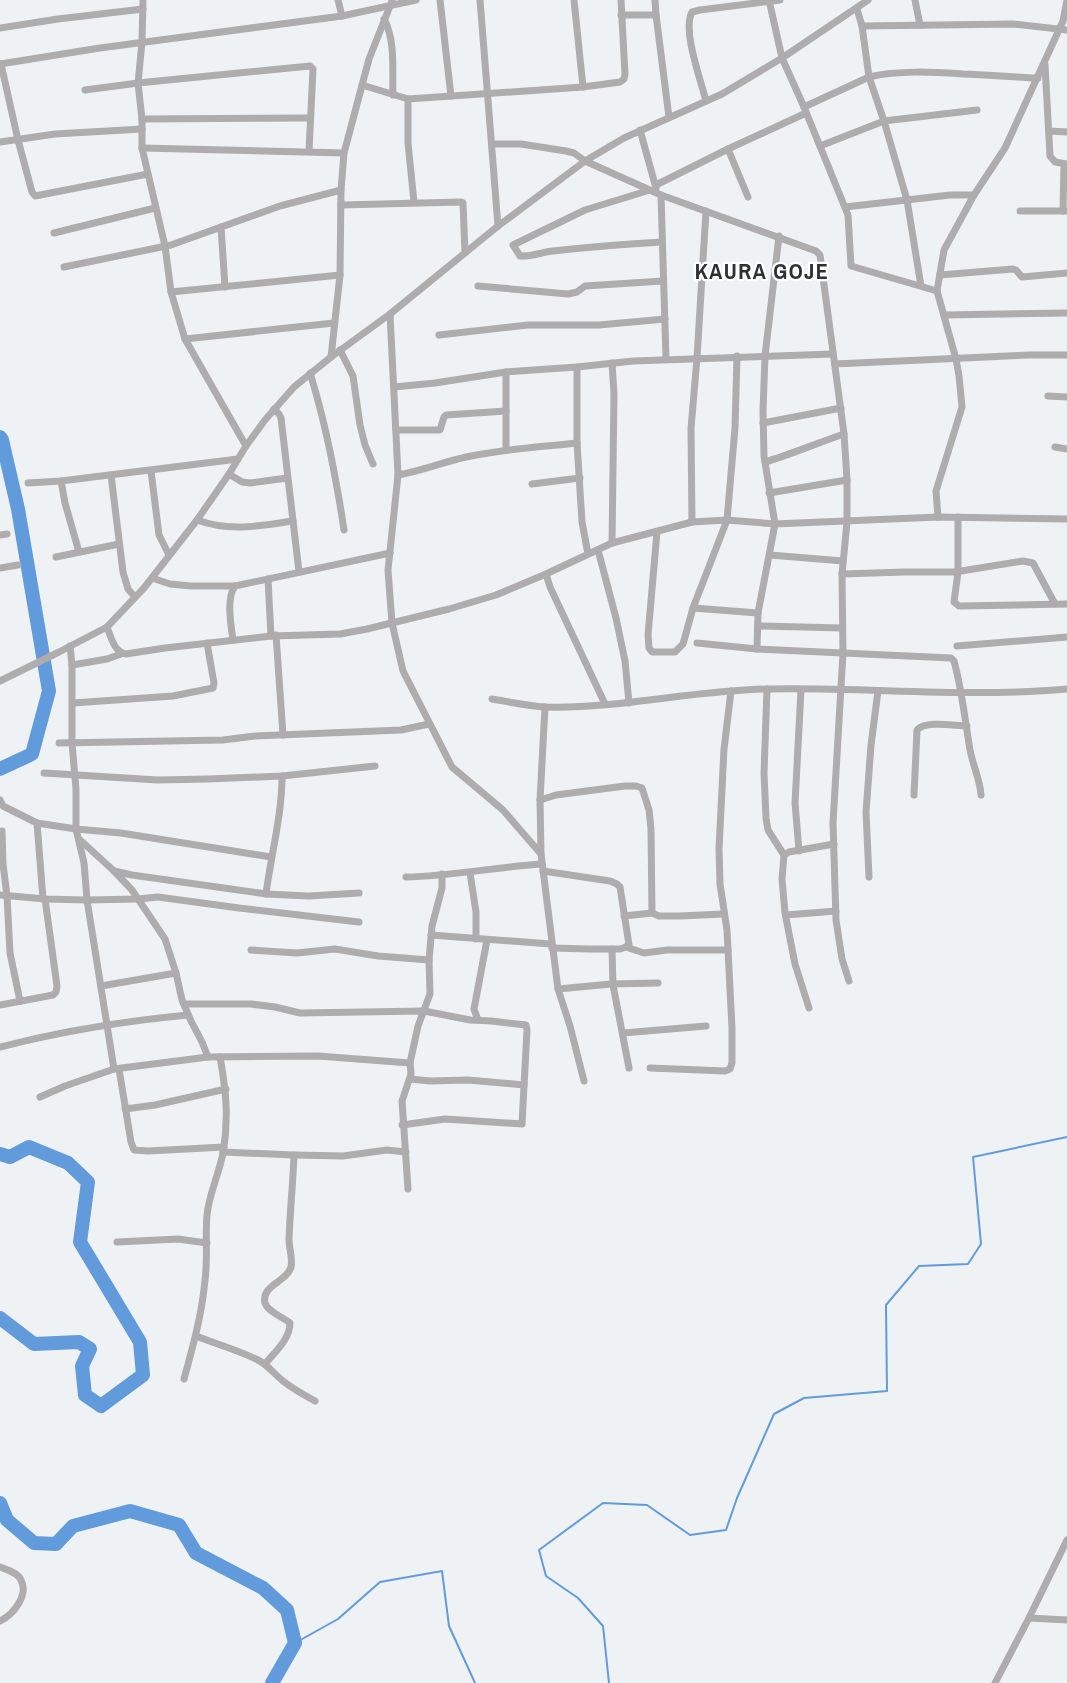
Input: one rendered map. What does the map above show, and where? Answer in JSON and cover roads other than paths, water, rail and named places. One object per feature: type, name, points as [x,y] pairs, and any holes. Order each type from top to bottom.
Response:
[{"type":"street","points":[[142,0],[142,42],[138,82],[142,148],[165,246],[171,292],[185,339],[246,446]]},
{"type":"street","points":[[338,0],[342,16]]},
{"type":"street","points":[[148,174],[35,196],[18,140],[1,64],[142,42],[342,16],[391,2],[416,0]]},
{"type":"street","points":[[440,0],[451,96]]},
{"type":"street","points":[[480,0],[498,226]]},
{"type":"street","points":[[574,0],[583,87]]},
{"type":"street","points":[[362,85],[408,99],[583,87],[620,82],[624,79],[625,74],[621,0]]},
{"type":"street","points":[[655,0],[669,117]]},
{"type":"street","points":[[706,101],[689,37],[692,12],[780,0]]},
{"type":"street","points":[[0,681],[107,627],[152,578],[197,520],[246,446],[274,409],[310,373],[390,314],[498,226],[585,161],[640,130],[722,94],[782,58],[868,0]]},
{"type":"street","points":[[915,0],[920,25]]},
{"type":"street","points":[[938,517],[936,491],[962,407],[956,359],[937,291],[944,250],[974,195],[1005,148],[1044,63],[1063,29],[1067,0]]},
{"type":"street","points":[[770,1],[782,58],[848,215],[851,266],[937,291]]},
{"type":"street","points":[[332,357],[339,275],[344,153],[362,85],[391,2]]},
{"type":"street","points":[[0,28],[143,9]]},
{"type":"street","points":[[857,9],[862,26],[869,77],[907,200],[921,286]]},
{"type":"street","points":[[621,15],[656,15]]},
{"type":"street","points":[[384,19],[390,36],[393,95]]},
{"type":"street","points":[[862,26],[1013,24],[1063,29]]},
{"type":"street","points":[[1020,211],[1065,211],[1065,164],[1055,162],[1050,156],[1044,63]]},
{"type":"street","points":[[85,90],[138,82],[310,66],[313,69],[309,151]]},
{"type":"street","points":[[662,242],[616,244],[525,256],[520,255],[513,245],[585,210],[656,191],[728,149],[869,77],[899,72],[936,72],[1038,78]]},
{"type":"street","points":[[408,99],[408,142],[414,202]]},
{"type":"street","points":[[820,146],[884,121],[977,110]]},
{"type":"street","points":[[142,119],[310,118]]},
{"type":"street","points":[[0,142],[55,134],[142,129]]},
{"type":"street","points":[[640,130],[656,191],[662,242],[666,360]]},
{"type":"street","points":[[1049,131],[1067,132]]},
{"type":"street","points":[[492,144],[521,144],[574,153],[585,161],[656,191],[779,236],[816,251],[820,255],[841,408],[848,480],[842,574],[843,653],[833,823],[836,911],[842,959],[849,981]]},
{"type":"street","points":[[142,148],[344,153]]},
{"type":"street","points":[[728,149],[748,197]]},
{"type":"street","points":[[64,267],[165,246],[280,206],[341,190]]},
{"type":"street","points":[[845,207],[950,195],[974,195]]},
{"type":"street","points":[[341,205],[461,202],[463,203],[465,254]]},
{"type":"street","points":[[54,233],[155,208]]},
{"type":"street","points":[[692,522],[691,428],[706,211]]},
{"type":"street","points":[[221,227],[225,286]]},
{"type":"street","points":[[757,649],[758,613],[775,524],[765,462],[763,423],[765,356],[779,236]]},
{"type":"street","points":[[940,274],[1013,269],[1022,277],[1067,273]]},
{"type":"street","points":[[171,292],[339,275]]},
{"type":"street","points":[[478,286],[568,294],[577,292],[585,285],[663,281]]},
{"type":"street","points":[[944,315],[1067,313]]},
{"type":"street","points":[[390,314],[398,475],[388,570],[392,623],[403,671],[452,767],[503,810],[541,854]]},
{"type":"street","points":[[439,335],[528,325],[599,325],[665,319]]},
{"type":"street","points":[[185,339],[334,322]]},
{"type":"street","points":[[340,350],[353,376],[360,425],[373,464]]},
{"type":"street","points":[[394,387],[506,372],[612,363],[737,356],[833,354]]},
{"type":"street","points":[[835,364],[1067,355]]},
{"type":"street","points":[[657,532],[648,635],[650,650],[675,652],[683,644],[693,608],[727,520],[735,428],[737,356]]},
{"type":"street","points":[[612,363],[614,394],[612,543]]},
{"type":"street","points":[[577,367],[582,522],[588,554]]},
{"type":"street","points":[[506,372],[506,450]]},
{"type":"street","points":[[310,373],[318,398],[337,484],[344,530]]},
{"type":"street","points":[[1048,396],[1067,397]]},
{"type":"street","points":[[763,423],[841,408]]},
{"type":"street","points":[[274,409],[281,418],[299,572]]},
{"type":"street","points":[[396,430],[440,430],[446,415],[506,411]]},
{"type":"street","points":[[765,462],[844,435]]},
{"type":"street","points":[[398,475],[464,457],[506,450],[578,443]]},
{"type":"street","points":[[1055,447],[1067,449]]},
{"type":"street","points":[[28,483],[151,471],[238,459]]},
{"type":"street","points":[[151,471],[159,535],[169,555]]},
{"type":"street","points":[[229,474],[242,482],[249,483],[287,478]]},
{"type":"street","points":[[111,475],[123,572],[128,589],[135,597]]},
{"type":"street","points":[[532,484],[580,478]]},
{"type":"street","points":[[769,493],[848,480]]},
{"type":"street","points":[[62,481],[65,503],[79,552]]},
{"type":"street","points":[[72,665],[107,659],[121,654],[207,643],[273,636],[340,634],[367,629],[496,595],[612,543],[692,522],[727,520],[775,524],[938,517],[1067,519]]},
{"type":"street","points":[[958,517],[958,572],[954,602],[959,606],[1067,604]]},
{"type":"street","points":[[197,520],[212,526],[236,528],[293,521]]},
{"type":"street","points":[[56,557],[119,544]]},
{"type":"street","points":[[598,550],[625,661],[628,703]]},
{"type":"street","points":[[152,578],[170,584],[235,586],[390,553]]},
{"type":"street","points":[[770,555],[843,561]]},
{"type":"street","points":[[842,574],[958,572],[1023,561],[1033,563],[1055,604]]},
{"type":"street","points":[[0,568],[18,565]]},
{"type":"street","points":[[546,574],[605,704]]},
{"type":"street","points":[[268,579],[283,735]]},
{"type":"street","points":[[233,640],[231,596],[235,586]]},
{"type":"street","points":[[693,608],[758,613]]},
{"type":"street","points":[[758,626],[842,628]]},
{"type":"street","points":[[107,627],[121,654]]},
{"type":"street","points":[[957,646],[1067,637]]},
{"type":"street","points":[[73,704],[173,696],[213,688],[207,643]]},
{"type":"street","points":[[697,643],[757,649],[951,658],[954,661],[962,693],[974,768],[979,777],[981,795]]},
{"type":"street","points":[[70,646],[76,830],[84,863],[87,900],[106,1024],[134,1150],[223,1149],[294,1155],[353,1155],[387,1150],[406,1152]]},
{"type":"street","points":[[492,699],[545,707],[628,703],[677,696],[767,689],[1024,693],[1067,689]]},
{"type":"street","points":[[767,689],[764,805],[768,830],[784,855],[782,879],[784,913],[795,964],[809,1008]]},
{"type":"street","points":[[799,851],[795,803],[801,690]]},
{"type":"street","points":[[650,1068],[725,1071],[730,1069],[732,1063],[728,950],[720,884],[719,849],[724,749],[731,691]]},
{"type":"street","points":[[870,877],[866,812],[871,745],[879,691]]},
{"type":"street","points":[[545,707],[540,800],[542,867],[558,989],[584,1081]]},
{"type":"street","points":[[59,743],[213,740],[401,730],[429,724]]},
{"type":"street","points":[[914,795],[917,730],[928,724],[967,726]]},
{"type":"street","points":[[44,772],[158,780],[282,776],[375,766]]},
{"type":"street","points":[[266,894],[278,827],[282,776]]},
{"type":"street","points":[[540,800],[574,792],[625,786],[642,788],[649,810],[651,829],[652,913]]},
{"type":"street","points":[[0,800],[3,806],[38,823],[76,830],[121,833],[271,857]]},
{"type":"street","points":[[0,1005],[52,995],[56,992],[44,899],[38,823]]},
{"type":"street","points":[[2,831],[4,896],[10,953],[20,1001]]},
{"type":"street","points":[[79,839],[114,871],[138,899],[165,939],[188,1015],[208,1057]]},
{"type":"street","points":[[784,855],[789,852],[834,844]]},
{"type":"street","points":[[406,877],[470,873],[507,867],[542,867],[610,881],[620,887],[629,945],[626,947]]},
{"type":"street","points":[[114,871],[266,894],[309,896],[359,893]]},
{"type":"street","points":[[470,873],[476,919],[476,939]]},
{"type":"street","points":[[408,1189],[402,1101],[410,1079],[410,1063],[418,1026],[430,994],[431,935],[442,888],[442,874]]},
{"type":"street","points":[[4,896],[87,900],[177,898],[239,908],[359,922]]},
{"type":"street","points":[[786,915],[836,911]]},
{"type":"street","points":[[624,916],[652,913],[659,916],[724,914]]},
{"type":"street","points":[[431,935],[552,946],[612,949],[626,947],[644,953],[667,950],[728,950]]},
{"type":"street","points":[[478,1020],[474,1009],[487,940]]},
{"type":"street","points":[[251,950],[297,952],[335,949],[378,956],[429,960]]},
{"type":"street","points":[[612,949],[614,985],[629,1068]]},
{"type":"street","points":[[101,986],[176,973]]},
{"type":"street","points":[[558,989],[658,983]]},
{"type":"street","points":[[184,1004],[251,1004],[300,1013],[424,1011],[470,1020],[526,1025],[522,1124],[445,1119],[402,1125]]},
{"type":"street","points":[[0,1047],[54,1033],[106,1024],[188,1015]]},
{"type":"street","points":[[623,1034],[706,1026]]},
{"type":"street","points":[[40,1097],[117,1069],[208,1057],[318,1056],[410,1063]]},
{"type":"street","points":[[184,1379],[196,1336],[206,1279],[209,1203],[223,1149],[227,1111],[226,1089],[220,1057]]},
{"type":"street","points":[[410,1079],[468,1080],[524,1085]]},
{"type":"street","points":[[125,1109],[155,1105],[226,1089]]},
{"type":"street","points":[[265,1364],[286,1338],[290,1329],[290,1323],[268,1308],[265,1296],[267,1290],[288,1274],[291,1266],[289,1239],[294,1155]]},
{"type":"street","points":[[117,1242],[178,1239],[207,1243]]},
{"type":"street","points":[[196,1336],[265,1364],[291,1387],[315,1401]]},
{"type":"street","points":[[995,1683],[1067,1540]]},
{"type":"street","points":[[0,1567],[16,1574],[22,1581],[23,1590],[10,1616],[0,1621]]},
{"type":"street","points":[[1029,1618],[1067,1620]]},
{"type":"waterway","points":[[0,437],[18,509],[49,691],[32,754],[0,769]]},
{"type":"waterway","points":[[609,1683],[603,1626],[578,1598],[546,1576],[539,1550],[603,1503],[647,1505],[690,1535],[726,1530],[737,1498],[774,1414],[804,1398],[887,1391],[886,1305],[919,1266],[968,1264],[981,1244],[973,1157],[1067,1137]]},
{"type":"waterway","points":[[0,1154],[10,1157],[29,1147],[68,1163],[88,1182],[80,1242],[140,1342],[143,1375],[101,1406],[85,1395],[82,1366],[90,1349],[79,1342],[34,1344],[0,1318]]},
{"type":"waterway","points":[[0,1503],[7,1520],[34,1543],[56,1544],[73,1526],[130,1511],[179,1525],[196,1553],[263,1588],[287,1610],[295,1643],[272,1683]]},
{"type":"waterway","points":[[295,1643],[338,1619],[380,1582],[442,1571],[449,1626],[475,1683]]},
{"type":"district","name":"KAURA GOJE","points":[[762,271]]}]
